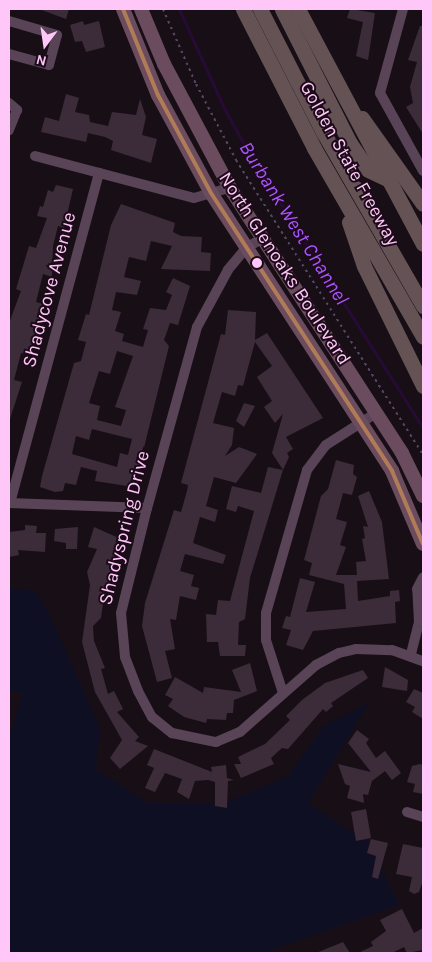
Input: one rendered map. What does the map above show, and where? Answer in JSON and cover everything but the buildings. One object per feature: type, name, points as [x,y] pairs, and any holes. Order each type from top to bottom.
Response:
[{"type":"highway","name":"Golden State Freeway","points":[[243,9],[339,192],[423,337]]},
{"type":"highway","points":[[260,9],[323,132],[423,306]]},
{"type":"highway","points":[[282,9],[350,143],[368,170],[387,179]]},
{"type":"highway","name":"Golden State Freeway","points":[[298,9],[333,78],[423,244]]},
{"type":"highway","points":[[333,78],[423,204]]},
{"type":"highway","points":[[339,192],[364,266],[423,386]]},
{"type":"main road","name":"North Glenoaks Boulevard","points":[[123,9],[158,95],[211,193],[392,471],[423,544]]},
{"type":"main road","name":"North Glenoaks Boulevard","points":[[141,9],[164,64],[230,188],[402,453],[423,496]]},
{"type":"street","points":[[403,9],[380,92],[423,171]]},
{"type":"street","points":[[9,21],[57,35],[49,64],[9,54]]},
{"type":"street","points":[[9,103],[16,110],[9,130]]},
{"type":"street","points":[[35,156],[194,198],[230,188]]},
{"type":"street","name":"Shadycove Avenue","points":[[9,503],[99,173]]},
{"type":"street","name":"Shadyspring Drive","points":[[262,239],[247,247],[228,270],[197,327],[147,508],[126,588],[121,634],[138,692],[152,717],[172,733],[216,742],[240,732],[316,665],[338,654],[374,648],[411,654],[423,662]]},
{"type":"street","points":[[283,693],[266,640],[266,613],[308,470],[326,445],[376,413]]},
{"type":"street","points":[[9,503],[147,508]]},
{"type":"street","points":[[411,654],[419,622],[417,588],[423,577]]},
{"type":"street","points":[[407,812],[423,817]]},
{"type":"path","points":[[163,9],[196,84],[236,160],[423,455]]},
{"type":"shaded area","points":[[9,588],[36,591],[54,625],[100,728],[96,769],[146,802],[222,804],[288,776],[325,725],[369,703],[308,803],[370,844],[399,905],[263,953],[9,953],[9,740],[22,692],[9,691]]},
{"type":"waterway","name":"Burbank West Channel","points":[[179,9],[225,110],[251,157],[423,428]]},
{"type":"transit line","points":[[123,9],[158,95],[211,193],[392,471],[423,544]]}]
